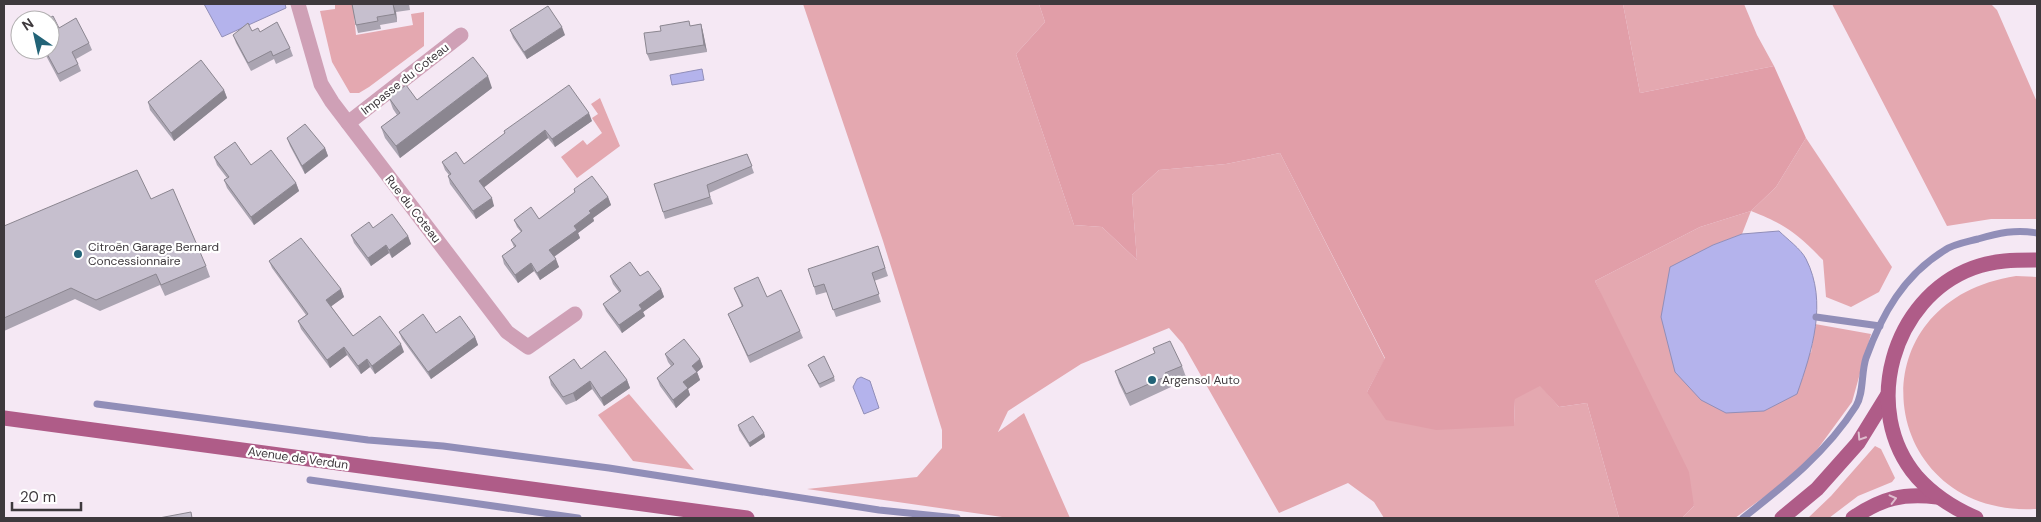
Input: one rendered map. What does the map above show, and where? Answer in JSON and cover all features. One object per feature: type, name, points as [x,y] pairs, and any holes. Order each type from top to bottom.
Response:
[{"type":"main road","points":[[1976,518],[1957,510],[1937,497],[1916,476],[1901,452],[1891,425],[1887,396],[1890,364],[1902,333],[1920,305],[1944,283],[1973,268],[2005,260],[2037,260]]},
{"type":"main road","points":[[1782,518],[1817,490],[1858,443],[1887,396]]},
{"type":"main road","name":"Avenue de Verdun","points":[[4,418],[747,518]]},
{"type":"main road","points":[[1853,518],[1868,508],[1888,500],[1912,494],[1937,497]]},
{"type":"street","name":"Rue du Coteau","points":[[298,4],[321,84],[348,123],[507,332],[528,347],[575,314]]},
{"type":"street","name":"Impasse du Coteau","points":[[348,123],[461,35]]},
{"type":"shaded area","points":[[335,4],[353,4],[356,35],[413,25],[411,14],[424,12],[424,46],[369,87],[359,93],[350,93],[332,62],[320,11],[335,9]]},
{"type":"shaded area","points":[[803,4],[1039,4],[1045,22],[1016,54],[1074,225],[1102,227],[1137,260],[1132,195],[1159,170],[1226,164],[1280,153],[1385,359],[1367,392],[1514,425],[1515,398],[1540,385],[1559,407],[1587,403],[1619,518],[1384,518],[1374,502],[1348,483],[1279,513],[1183,344],[1169,328],[1081,364],[1008,411],[998,432],[1024,413],[1070,518],[1009,518],[807,489],[917,477],[942,448],[942,430],[883,241]]},
{"type":"shaded area","points":[[1039,4],[1623,4],[1640,93],[1774,66],[1806,138],[1776,187],[1751,211],[1700,227],[1595,281],[1689,472],[1694,506],[1682,518],[1619,518],[1587,403],[1559,407],[1540,386],[1515,399],[1514,426],[1436,430],[1386,420],[1367,392],[1385,358],[1280,153],[1226,164],[1159,170],[1132,195],[1137,260],[1102,227],[1074,225],[1016,54],[1045,22]]},
{"type":"shaded area","points":[[1623,4],[1744,4],[1757,35],[1774,66],[1640,93]]},
{"type":"shaded area","points":[[1832,4],[1991,4],[1997,10],[2037,102],[2037,219],[1991,219],[1947,226]]},
{"type":"shaded area","points":[[600,98],[620,146],[577,178],[561,157],[583,140],[587,145],[602,133],[592,118],[598,114],[591,104]]},
{"type":"shaded area","points":[[1806,138],[1892,267],[1879,292],[1851,307],[1826,297],[1823,260],[1814,251],[1783,226],[1751,211],[1776,187]]},
{"type":"shaded area","points":[[1751,211],[1742,234],[1713,245],[1811,353],[1815,324],[1871,334],[1852,402],[1803,469],[1735,518],[1682,518],[1694,506],[1595,281],[1700,227]]},
{"type":"shaded area","points":[[2016,276],[2037,277],[2037,509],[1982,502],[1942,480],[1916,446],[1904,405],[1907,363],[1926,324],[1962,294]]},
{"type":"shaded area","points":[[629,394],[694,470],[633,461],[598,415]]},
{"type":"shaded area","points":[[1875,446],[1881,449],[1895,478],[1892,482],[1858,496],[1829,518],[1808,518],[1831,496]]},
{"type":"water","points":[[204,4],[285,4],[286,8],[222,37]]},
{"type":"water","points":[[702,69],[704,80],[672,85],[670,75]]},
{"type":"water","points":[[1779,231],[1804,255],[1813,275],[1817,309],[1808,361],[1797,394],[1764,411],[1726,413],[1701,400],[1675,372],[1661,317],[1670,267],[1713,245],[1742,234]]},
{"type":"water","points":[[861,377],[870,381],[879,408],[864,414],[853,387],[857,379]]},
{"type":"building","points":[[352,4],[393,4],[395,14],[377,17],[378,21],[356,25]]},
{"type":"building","points":[[548,6],[562,27],[524,52],[510,30]]},
{"type":"building","points":[[76,18],[89,43],[72,52],[78,64],[58,74],[50,60],[60,60],[60,27]]},
{"type":"building","points":[[689,21],[690,26],[701,24],[704,45],[647,54],[644,33],[661,31],[660,26]]},
{"type":"building","points":[[277,22],[290,48],[273,56],[271,51],[248,63],[233,35],[248,23],[252,31],[258,28],[260,32]]},
{"type":"building","points":[[473,57],[488,76],[396,146],[381,127],[400,113],[389,98],[406,85],[417,100]]},
{"type":"building","points":[[201,60],[224,90],[171,133],[148,102]]},
{"type":"building","points":[[569,85],[589,113],[552,139],[545,130],[479,181],[492,198],[473,211],[448,176],[451,174],[442,162],[456,152],[464,164],[505,133],[504,131]]},
{"type":"building","points":[[305,124],[325,148],[302,166],[287,138]]},
{"type":"building","points":[[235,142],[251,165],[271,150],[296,183],[251,217],[224,180],[229,177],[214,157]]},
{"type":"building","points":[[747,154],[752,166],[707,185],[710,197],[663,212],[654,184]]},
{"type":"building","name":"Citroën Garage Bernard Concessionnaire","points":[[137,170],[151,199],[173,189],[206,266],[161,285],[156,274],[96,300],[71,288],[4,318],[4,226]]},
{"type":"building","points":[[592,176],[608,197],[589,211],[591,213],[574,226],[577,230],[549,250],[556,259],[537,273],[531,263],[515,275],[502,256],[516,246],[511,240],[522,231],[514,220],[531,207],[539,219],[575,192],[574,189]]},
{"type":"building","points":[[392,214],[408,236],[389,250],[386,245],[368,258],[351,235],[369,222],[373,228]]},
{"type":"building","points":[[301,238],[341,289],[326,300],[353,336],[380,316],[401,344],[372,366],[367,359],[358,366],[344,347],[327,360],[298,321],[308,314],[269,261]]},
{"type":"building","points":[[878,246],[885,268],[872,273],[879,294],[833,310],[824,284],[814,287],[808,269]]},
{"type":"building","points":[[630,262],[640,276],[648,271],[661,289],[639,305],[642,309],[619,325],[603,304],[621,291],[610,276]]},
{"type":"building","points":[[758,277],[767,297],[781,290],[800,331],[748,356],[728,314],[743,306],[734,288]]},
{"type":"building","points":[[423,314],[436,333],[460,316],[475,337],[428,372],[399,332]]},
{"type":"building","points":[[684,339],[700,359],[692,366],[697,372],[683,382],[688,388],[673,400],[657,378],[674,364],[665,354]]},
{"type":"building","points":[[1170,341],[1182,366],[1165,373],[1167,376],[1126,394],[1115,371],[1155,353],[1153,348]]},
{"type":"building","points":[[605,351],[627,380],[601,398],[590,381],[573,393],[563,397],[549,377],[574,359],[581,369]]},
{"type":"building","points":[[824,356],[834,377],[819,384],[808,365]]},
{"type":"building","points":[[753,416],[764,433],[749,443],[738,425]]},
{"type":"building","points":[[191,512],[192,518],[159,518]]},
{"type":"waterway","points":[[1743,518],[1804,467],[1845,423],[1859,401],[1866,358],[1879,326],[1896,297],[1918,271],[1930,260],[1956,245],[2007,232],[2037,233]]},
{"type":"waterway","points":[[1816,317],[1880,326]]},
{"type":"waterway","points":[[97,404],[368,440],[443,446],[609,468],[879,510],[957,518]]},
{"type":"waterway","points":[[310,480],[578,518]]},
{"type":"place","name":"Citroën Garage Bernard Concessionnaire","points":[[78,254]]},
{"type":"place","name":"Argensol Auto","points":[[1152,380]]}]
